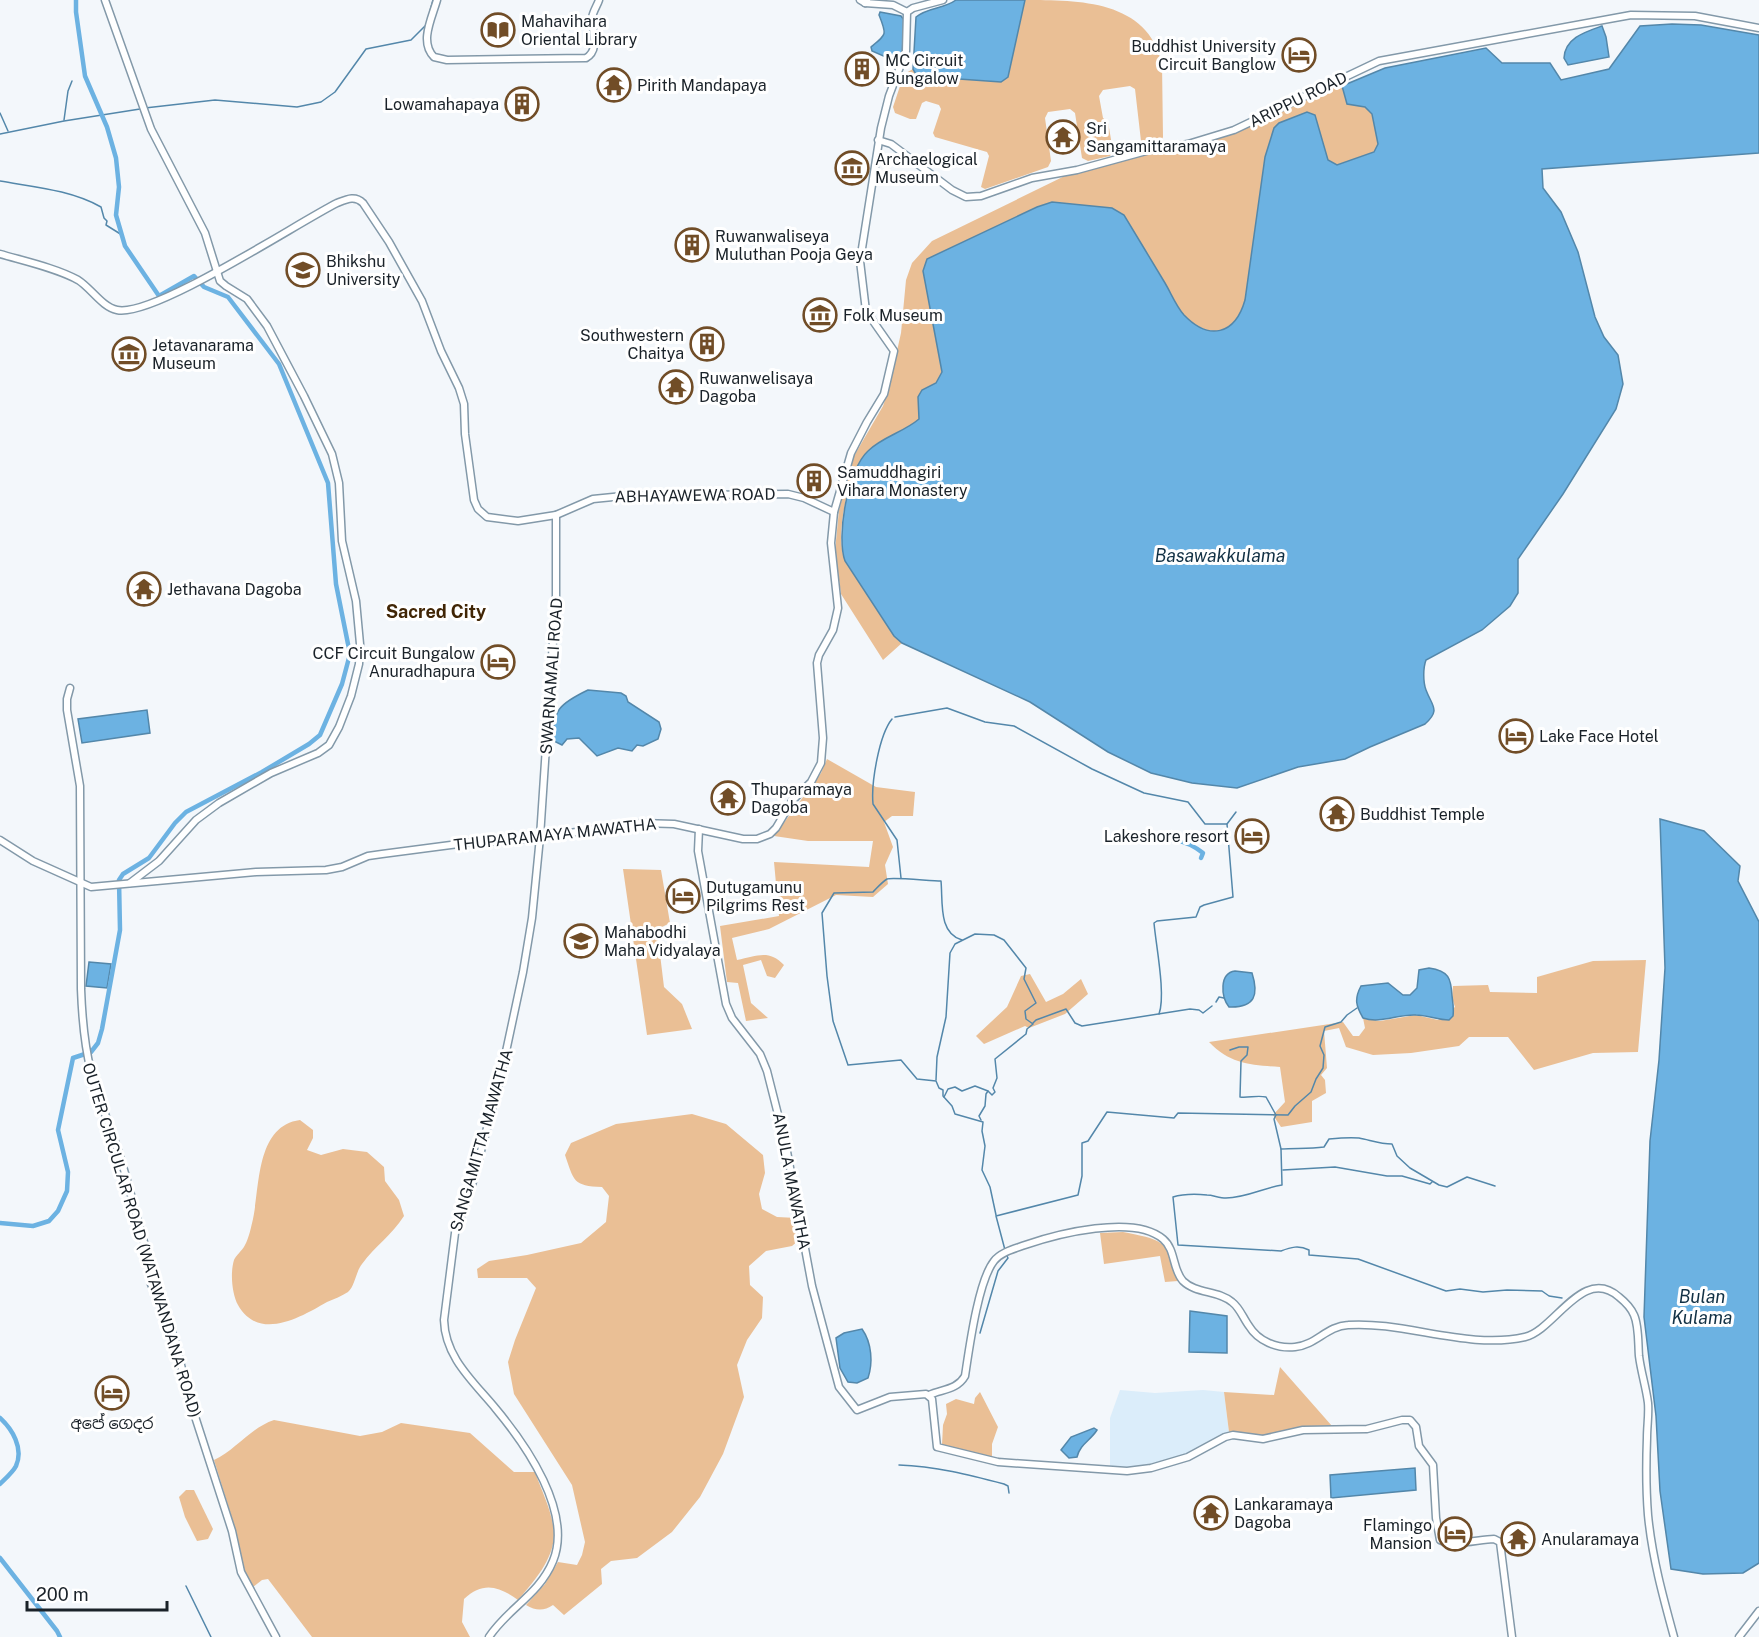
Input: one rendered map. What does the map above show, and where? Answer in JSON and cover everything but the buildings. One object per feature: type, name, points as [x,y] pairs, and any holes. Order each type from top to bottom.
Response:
[{"type":"main road","points":[[105,0],[145,114],[213,252],[214,272],[222,284],[247,299],[267,326],[329,446],[338,476],[342,542],[354,591],[360,654],[351,696],[336,734],[329,745],[318,753],[271,773],[219,803],[196,819],[149,869],[127,884]]},
{"type":"main road","points":[[437,0],[426,46],[434,57],[447,60],[586,58],[594,49],[592,17],[600,0]]},
{"type":"main road","points":[[866,1],[893,5],[907,12],[913,8],[943,0]]},
{"type":"main road","name":"THUPARAMAYA MAWATHA","points":[[81,884],[91,887],[256,872],[326,870],[382,854],[466,843],[540,837],[650,822],[674,824],[747,840],[766,836],[776,828],[790,804],[810,782],[819,767],[823,746],[817,663],[833,630],[837,608],[831,543],[834,512],[851,453],[884,394],[894,351],[867,315],[860,261],[878,140],[889,96],[906,51],[907,12]]},
{"type":"main road","name":"ARIPPU ROAD","points":[[878,140],[891,144],[952,190],[966,197],[981,196],[1032,178],[1087,167],[1150,150],[1188,144],[1234,130],[1379,61],[1631,15],[1695,16],[1759,28]]},
{"type":"main road","name":"ABHAYAWEWA ROAD","points":[[214,272],[345,199],[360,200],[389,242],[422,301],[441,351],[459,388],[464,404],[474,500],[478,509],[487,517],[509,521],[528,521],[556,515],[585,502],[611,496],[767,493],[799,496],[834,512]]},
{"type":"main road","points":[[0,254],[75,278],[112,309],[119,311],[142,308],[173,295],[214,272]]},
{"type":"main road","name":"SWARNAMALI ROAD","points":[[540,837],[556,596],[556,515]]},
{"type":"main road","name":"OUTER CIRCULAR ROAD (WATAWANDANA ROAD)","points":[[70,688],[67,710],[80,786],[81,989],[89,1059],[97,1092],[123,1165],[148,1262],[160,1292],[152,1284],[175,1341],[190,1401],[232,1531],[241,1572],[276,1637]]},
{"type":"main road","name":"ANULA MAWATHA","points":[[699,829],[698,851],[726,1004],[734,1021],[760,1054],[770,1078],[786,1146],[812,1286],[839,1387],[856,1410],[895,1396],[921,1393],[929,1395]]},
{"type":"main road","name":"SANGAMITTA MAWATHA","points":[[489,1637],[543,1579],[556,1553],[558,1525],[545,1486],[516,1435],[465,1373],[452,1353],[445,1333],[444,1316],[452,1268],[454,1233],[472,1185],[511,1031],[532,918],[540,837]]},
{"type":"main road","points":[[0,840],[28,858],[81,884]]},
{"type":"main road","points":[[149,869],[150,877],[155,882]]},
{"type":"main road","points":[[1512,1637],[1500,1542],[1494,1539],[1443,1543],[1440,1540],[1436,1518],[1433,1465],[1419,1446],[1416,1427],[1410,1420],[1367,1429],[1303,1430],[1263,1439],[1233,1435],[1188,1457],[1151,1468],[1127,1471],[998,1462],[937,1447],[932,1399],[929,1395],[954,1387],[963,1379],[974,1321],[991,1266],[1008,1251],[1063,1233],[1088,1229],[1122,1228],[1153,1233],[1164,1239],[1169,1246],[1178,1272],[1184,1281],[1232,1302],[1255,1334],[1270,1344],[1284,1347],[1305,1346],[1331,1329],[1348,1325],[1376,1326],[1454,1338],[1521,1338],[1540,1331],[1568,1303],[1583,1292],[1599,1288],[1614,1293],[1634,1315],[1648,1403],[1649,1518],[1659,1583],[1674,1637]]},
{"type":"main road","points":[[1739,1637],[1759,1611]]},
{"type":"shaded area","points":[[1025,0],[1088,3],[1109,8],[1127,16],[1142,27],[1154,43],[1162,64],[1163,137],[1161,141],[1146,144],[1141,141],[1135,89],[1130,86],[1103,90],[1099,96],[1103,118],[1108,122],[1113,151],[1110,156],[1088,161],[1082,158],[1075,113],[1070,109],[1048,112],[1045,118],[1051,161],[1048,167],[985,189],[981,187],[989,156],[987,152],[935,137],[933,133],[941,109],[939,105],[926,101],[922,103],[916,119],[895,113],[893,107],[904,74],[913,69],[917,76],[1001,82],[1008,77]]},
{"type":"shaded area","points":[[1340,79],[1347,104],[1365,107],[1372,114],[1378,144],[1374,152],[1337,165],[1328,160],[1315,116],[1265,157],[1245,300],[1241,312],[1228,327],[1212,331],[1203,329],[1184,315],[1124,215],[1112,208],[1052,202],[928,259],[923,271],[942,372],[936,383],[922,390],[919,419],[846,499],[842,522],[841,538],[845,561],[894,636],[902,643],[883,660],[841,594],[835,551],[839,510],[854,456],[883,406],[888,391],[901,333],[906,280],[912,263],[932,241],[1077,170],[1234,130]]},
{"type":"shaded area","points":[[827,759],[876,787],[915,792],[913,816],[892,816],[884,822],[893,847],[885,865],[888,884],[873,897],[836,895],[769,929],[732,938],[737,960],[768,955],[784,965],[775,978],[767,976],[761,960],[743,965],[751,1003],[768,1018],[746,1021],[738,983],[727,982],[720,926],[779,916],[774,862],[869,867],[873,841],[808,841],[774,836],[821,773]]},
{"type":"shaded area","points":[[623,869],[661,870],[670,923],[662,927],[659,934],[664,987],[682,1004],[692,1029],[647,1035]]},
{"type":"shaded area","points":[[1646,960],[1638,1052],[1593,1053],[1534,1070],[1508,1037],[1469,1037],[1459,1046],[1411,1053],[1373,1055],[1346,1047],[1339,1028],[1324,1031],[1327,1068],[1321,1075],[1325,1080],[1326,1093],[1312,1101],[1312,1122],[1281,1127],[1273,1115],[1285,1102],[1280,1067],[1250,1064],[1233,1059],[1209,1042],[1343,1022],[1353,1036],[1359,1036],[1365,1028],[1363,1018],[1380,1021],[1416,1015],[1438,1020],[1455,1007],[1452,998],[1453,986],[1488,985],[1490,992],[1537,993],[1537,977],[1593,961]]},
{"type":"shaded area","points":[[1030,974],[1046,1002],[1063,994],[1081,979],[1088,994],[1065,1014],[1029,1028],[1025,1026],[984,1044],[976,1036],[1007,1007],[1021,976]]},
{"type":"shaded area","points":[[692,1114],[726,1124],[763,1155],[765,1173],[759,1194],[762,1209],[777,1217],[797,1218],[799,1240],[792,1246],[766,1251],[749,1266],[750,1285],[763,1297],[762,1318],[747,1340],[737,1365],[744,1397],[723,1454],[700,1497],[672,1532],[637,1558],[611,1561],[601,1569],[602,1584],[564,1615],[553,1605],[540,1610],[533,1608],[526,1605],[545,1584],[558,1562],[577,1565],[585,1542],[572,1485],[514,1394],[508,1362],[536,1288],[527,1278],[478,1278],[477,1269],[489,1261],[581,1243],[606,1222],[609,1196],[602,1187],[585,1185],[573,1176],[565,1155],[571,1143],[616,1124]]},
{"type":"shaded area","points":[[300,1120],[313,1130],[313,1138],[307,1150],[321,1155],[343,1149],[367,1152],[384,1167],[385,1181],[399,1200],[404,1216],[362,1264],[348,1292],[305,1314],[281,1323],[257,1322],[247,1316],[238,1305],[232,1283],[233,1265],[249,1236],[259,1175],[268,1145],[275,1133],[286,1125]]},
{"type":"shaded area","points":[[1123,1232],[1147,1237],[1162,1244],[1171,1257],[1178,1281],[1165,1282],[1160,1256],[1104,1264],[1100,1233]]},
{"type":"shaded area","points":[[1280,1367],[1332,1426],[1304,1427],[1268,1436],[1229,1432],[1224,1392],[1274,1395]]},
{"type":"shaded area","points":[[1120,1390],[1155,1393],[1203,1390],[1224,1392],[1229,1432],[1187,1455],[1135,1467],[1110,1467],[1110,1418]]},
{"type":"shaded area","points":[[980,1392],[998,1427],[992,1444],[992,1457],[942,1445],[943,1425],[947,1414],[946,1404],[956,1399],[974,1404]]},
{"type":"shaded area","points":[[274,1420],[360,1436],[382,1432],[401,1423],[470,1433],[514,1472],[535,1472],[553,1525],[552,1546],[544,1566],[518,1600],[504,1591],[491,1588],[478,1590],[464,1599],[462,1622],[470,1637],[312,1637],[268,1579],[262,1580],[253,1587],[246,1577],[236,1531],[214,1460],[258,1428]]},
{"type":"shaded area","points":[[186,1490],[194,1490],[213,1529],[208,1539],[197,1541],[185,1517],[179,1497]]},
{"type":"water","points":[[956,0],[1025,0],[1008,77],[1001,82],[917,76],[913,69],[916,17]]},
{"type":"water","points":[[880,12],[901,16],[904,20],[902,59],[897,62],[872,51],[871,47],[884,34]]},
{"type":"water","name":"Basawakkulama","points":[[1701,25],[1759,35],[1759,153],[1542,169],[1543,188],[1561,212],[1578,252],[1595,317],[1604,337],[1618,355],[1623,384],[1616,409],[1563,494],[1518,559],[1518,593],[1510,606],[1482,630],[1426,660],[1424,683],[1434,711],[1425,724],[1345,759],[1298,767],[1237,788],[1192,783],[1151,773],[1108,752],[1030,702],[902,643],[894,636],[845,561],[843,520],[850,487],[861,460],[874,446],[919,419],[918,397],[922,390],[936,383],[942,372],[923,271],[927,259],[1052,202],[1112,208],[1124,215],[1184,315],[1203,329],[1220,330],[1235,321],[1245,300],[1265,157],[1274,128],[1279,123],[1307,112],[1315,115],[1328,160],[1337,165],[1374,152],[1378,144],[1372,114],[1365,107],[1347,104],[1342,86],[1385,68],[1486,48],[1502,63],[1550,63],[1561,80],[1609,69],[1640,26]]},
{"type":"water","points":[[1602,26],[1609,57],[1568,65],[1564,58],[1568,45],[1583,33]]},
{"type":"water","points":[[588,690],[621,693],[626,696],[628,702],[659,722],[661,729],[658,739],[643,746],[637,745],[632,751],[618,748],[597,756],[579,738],[567,739],[562,745],[554,741],[554,722],[560,709],[571,699]]},
{"type":"water","points":[[147,710],[150,733],[82,743],[78,719]]},
{"type":"water","name":"Bulan Kulama","points":[[1660,819],[1704,831],[1740,866],[1738,881],[1759,922],[1759,1563],[1743,1573],[1703,1574],[1671,1569],[1660,1491],[1656,1416],[1644,1317],[1650,1141],[1659,1060],[1665,968]]},
{"type":"water","points":[[89,962],[111,964],[107,988],[86,986]]},
{"type":"water","points":[[1429,968],[1445,973],[1450,980],[1453,1016],[1449,1020],[1416,1015],[1376,1020],[1363,1018],[1357,1002],[1361,986],[1388,983],[1403,995],[1410,995],[1417,988],[1419,970]]},
{"type":"water","points":[[1235,971],[1252,973],[1255,994],[1253,999],[1245,1005],[1229,1007],[1224,997],[1223,986],[1226,976]]},
{"type":"water","points":[[1190,1311],[1227,1316],[1227,1353],[1189,1352]]},
{"type":"water","points":[[862,1329],[870,1347],[870,1372],[868,1378],[857,1383],[848,1382],[840,1368],[836,1338],[844,1333]]},
{"type":"water","points":[[1094,1428],[1097,1430],[1077,1457],[1069,1458],[1061,1450],[1071,1437]]},
{"type":"water","points":[[1415,1468],[1416,1490],[1331,1498],[1330,1475]]},
{"type":"waterway","points":[[0,1223],[33,1226],[49,1221],[58,1211],[67,1191],[68,1172],[58,1130],[73,1058],[91,1052],[98,1043],[102,1029],[120,930],[119,880],[123,874],[149,858],[186,812],[262,772],[320,735],[342,684],[350,654],[336,584],[328,483],[279,364],[228,297],[204,287],[194,276],[159,296],[125,246],[116,215],[119,187],[116,158],[107,127],[85,76],[76,0]]},
{"type":"waterway","points":[[430,11],[433,0]]},
{"type":"waterway","points":[[145,108],[215,100],[297,107],[321,102],[335,92],[366,49],[411,40],[425,26]]},
{"type":"waterway","points":[[64,120],[68,91],[72,81]]},
{"type":"waterway","points":[[0,134],[140,109]]},
{"type":"waterway","points":[[0,113],[8,131]]},
{"type":"waterway","points":[[0,181],[52,190],[89,201],[101,207],[107,221],[106,225],[122,235]]},
{"type":"waterway","points":[[895,717],[947,708],[985,722],[1014,726],[1092,769],[1144,793],[1188,802],[1205,824],[1227,824]]},
{"type":"waterway","points":[[892,719],[883,736],[877,760],[873,784],[873,804],[897,840],[901,878]]},
{"type":"waterway","points":[[1159,1014],[1161,983],[1154,923],[1196,917],[1200,907],[1233,897],[1227,824],[1236,812]]},
{"type":"waterway","points":[[1147,841],[1183,842],[1203,853],[1201,858]]},
{"type":"waterway","points":[[962,940],[954,936],[945,924],[941,881],[887,879],[873,892],[834,893],[822,913],[833,1021],[848,1065],[901,1060],[917,1079],[936,1081],[955,1114],[983,1122],[985,1146],[982,1170],[990,1187],[996,1215]]},
{"type":"waterway","points":[[936,1080],[937,1057],[946,1017],[950,953],[955,944],[975,934],[994,935],[1004,940],[1026,968],[1024,979],[1036,1003],[1025,1011],[1026,1019],[1033,1024],[1027,1029],[1026,1034],[995,1059],[997,1078],[993,1088],[995,1092],[992,1095],[975,1086],[962,1091],[955,1087],[948,1089],[944,1097]]},
{"type":"waterway","points":[[1216,1002],[1219,997],[1224,998]]},
{"type":"waterway","points":[[1033,1023],[1066,1009],[1075,1023],[1082,1026],[1190,1009],[1203,1013],[1212,1006]]},
{"type":"waterway","points":[[1005,1250],[996,1216],[1078,1195],[1082,1176],[1082,1143],[1088,1141],[1107,1112],[1174,1118],[1178,1113],[1288,1115],[1311,1092],[1323,1068],[1324,1055],[1320,1046],[1325,1027],[1341,1022],[1357,1008]]},
{"type":"waterway","points":[[1230,1050],[1248,1047],[1247,1055],[1241,1061],[1240,1097],[1266,1097],[1276,1115],[1274,1119],[1281,1149],[1282,1185],[1233,1198],[1194,1194],[1173,1197],[1178,1245],[1281,1251],[1302,1247],[1309,1250],[1309,1255],[1358,1259],[1446,1291],[1460,1289],[1483,1292],[1542,1291],[1549,1296],[1562,1298]]},
{"type":"waterway","points":[[981,1120],[979,1116],[985,1106],[988,1091]]},
{"type":"waterway","points":[[1281,1149],[1324,1147],[1329,1139],[1359,1138],[1392,1144],[1397,1156],[1410,1168],[1439,1185],[1447,1187],[1467,1177],[1495,1186]]},
{"type":"waterway","points":[[1283,1170],[1335,1167],[1387,1176],[1402,1176],[1430,1184],[1432,1182]]},
{"type":"waterway","points":[[980,1333],[998,1271],[1008,1258],[1006,1254]]},
{"type":"waterway","points":[[0,1418],[16,1439],[19,1452],[15,1468],[0,1484]]},
{"type":"waterway","points":[[899,1465],[965,1474],[1004,1484],[1008,1486],[1009,1493]]},
{"type":"waterway","points":[[0,1558],[60,1637]]},
{"type":"waterway","points":[[186,1586],[211,1637]]},
{"type":"place","name":"Mahavihara Oriental Library","points":[[498,30]]},
{"type":"place","name":"Buddhist University Circuit Banglow","points":[[1299,55]]},
{"type":"place","name":"MC Circuit Bungalow","points":[[862,69]]},
{"type":"place","name":"Pirith Mandapaya","points":[[614,85]]},
{"type":"place","name":"Lowamahapaya","points":[[522,104]]},
{"type":"place","name":"Sri Sangamittaramaya","points":[[1063,137]]},
{"type":"place","name":"Archaelogical Museum","points":[[852,168]]},
{"type":"place","name":"Ruwanwaliseya Muluthan Pooja Geya","points":[[692,245]]},
{"type":"place","name":"Bhikshu University","points":[[303,270]]},
{"type":"place","name":"Folk Museum","points":[[820,315]]},
{"type":"place","name":"Southwestern Chaitya","points":[[707,344]]},
{"type":"place","name":"Jetavanarama Museum","points":[[129,354]]},
{"type":"place","name":"Ruwanwelisaya Dagoba","points":[[676,387]]},
{"type":"place","name":"Samuddhagiri Vihara Monastery","points":[[814,481]]},
{"type":"place","name":"Jethavana Dagoba","points":[[144,589]]},
{"type":"place","name":"CCF Circuit Bungalow Anuradhapura","points":[[498,662]]},
{"type":"place","name":"Lake Face Hotel","points":[[1516,736]]},
{"type":"place","name":"Thuparamaya Dagoba","points":[[728,798]]},
{"type":"place","name":"Buddhist Temple","points":[[1337,814]]},
{"type":"place","name":"Lakeshore resort","points":[[1252,836]]},
{"type":"place","name":"Dutugamunu Pilgrims Rest","points":[[683,896]]},
{"type":"place","name":"Mahabodhi Maha Vidyalaya","points":[[581,941]]},
{"type":"place","name":"අපේ ගෙදර","points":[[112,1393]]},
{"type":"place","name":"Lankaramaya Dagoba","points":[[1211,1513]]},
{"type":"place","name":"Flamingo Mansion","points":[[1455,1534]]},
{"type":"place","name":"Anularamaya","points":[[1518,1539]]},
{"type":"district","name":"Sacred City","points":[[436,612]]}]
